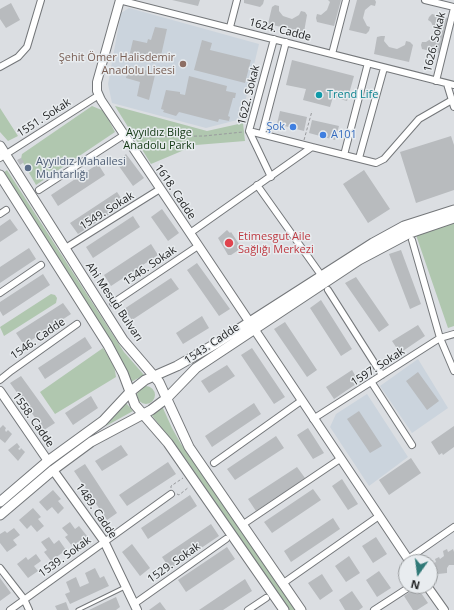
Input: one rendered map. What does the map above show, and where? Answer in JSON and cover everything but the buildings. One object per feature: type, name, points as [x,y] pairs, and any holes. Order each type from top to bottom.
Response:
[{"type":"main road","name":"Ahi Mesud Bulvarı","points":[[0,146],[3,157],[123,340],[154,376],[167,398],[189,447],[301,610]]},
{"type":"main road","points":[[0,175],[108,345],[126,379],[135,405],[168,443],[284,610]]},
{"type":"main road","name":"1543. Cadde","points":[[0,502],[48,461],[99,425],[130,392],[145,380],[186,362],[373,243],[404,226],[454,210]]},
{"type":"main road","name":"1543. Cadde","points":[[0,515],[53,470],[102,435],[144,414],[167,398],[196,368],[360,260],[410,233],[454,218]]},
{"type":"street","points":[[0,67],[18,57],[27,47],[41,0]]},
{"type":"street","points":[[98,94],[97,82],[120,0]]},
{"type":"street","name":"1624. Cadde","points":[[120,0],[454,85]]},
{"type":"street","points":[[230,27],[237,0]]},
{"type":"street","points":[[332,54],[346,0]]},
{"type":"street","points":[[424,0],[454,8]]},
{"type":"street","name":"1626. Sokak","points":[[436,81],[454,8]]},
{"type":"street","name":"1622. Sokak","points":[[271,177],[249,131],[274,38]]},
{"type":"street","points":[[262,134],[286,42]]},
{"type":"street","points":[[344,155],[368,63]]},
{"type":"street","points":[[359,158],[384,68]]},
{"type":"street","points":[[447,84],[454,108]]},
{"type":"street","name":"1618. Cadde","points":[[98,94],[313,420],[404,554]]},
{"type":"street","name":"1551. Sokak","points":[[3,157],[98,94]]},
{"type":"street","points":[[249,131],[376,163],[384,159],[419,119],[452,100]]},
{"type":"street","points":[[39,190],[125,136]]},
{"type":"street","points":[[190,233],[312,147]]},
{"type":"street","points":[[257,185],[321,275]]},
{"type":"street","name":"1549. Sokak","points":[[64,249],[160,189]]},
{"type":"street","points":[[0,214],[6,210]]},
{"type":"street","points":[[412,240],[440,338],[454,371]]},
{"type":"street","name":"1546. Sokak","points":[[113,303],[198,246]]},
{"type":"street","points":[[0,293],[41,265]]},
{"type":"street","points":[[328,290],[382,376]]},
{"type":"street","name":"1546. Cadde","points":[[0,380],[77,324]]},
{"type":"street","name":"1597. Sokak","points":[[313,420],[440,338],[454,334]]},
{"type":"street","points":[[372,383],[412,445]]},
{"type":"street","name":"1558. Cadde","points":[[0,391],[48,461]]},
{"type":"street","points":[[214,463],[301,401]]},
{"type":"street","points":[[242,525],[340,459]]},
{"type":"street","name":"1489. Cadde","points":[[53,470],[104,541],[136,607]]},
{"type":"street","name":"1539. Sokak","points":[[10,610],[171,494]]},
{"type":"street","points":[[282,584],[379,516]]},
{"type":"street","points":[[418,554],[454,527]]},
{"type":"street","name":"1529. Sokak","points":[[136,607],[226,539]]},
{"type":"street","points":[[0,568],[24,599],[29,610]]},
{"type":"street","points":[[374,610],[399,594]]},
{"type":"street","points":[[433,594],[444,610]]},
{"type":"street","points":[[248,610],[266,598]]},
{"type":"lane","points":[[78,610],[125,587]]},
{"type":"path","points":[[303,144],[312,111]]},
{"type":"path","points":[[125,136],[204,136],[249,131]]},
{"type":"path","points":[[189,473],[171,486],[171,494],[179,495],[196,482]]},
{"type":"shaded area","name":"Şehit Ömer Halisdemir Anadolu Lisesi","points":[[129,8],[259,44],[241,119],[206,128],[112,103],[108,84],[121,13]]},
{"type":"shaded area","points":[[418,359],[448,408],[412,433],[380,386]]},
{"type":"shaded area","points":[[367,394],[408,457],[369,486],[330,427],[336,414]]},
{"type":"green space","points":[[92,106],[104,111],[115,132],[36,185],[21,159],[22,154]]},
{"type":"green space","name":"Ayyıldız Bilge Anadolu Parkı","points":[[115,106],[207,131],[243,123],[245,141],[196,145],[151,164]]},
{"type":"green space","points":[[0,108],[18,136],[8,141],[0,132]]},
{"type":"green space","points":[[7,170],[124,352],[144,375],[131,382],[115,348],[3,173]]},
{"type":"green space","points":[[454,223],[454,326],[448,328],[416,235]]},
{"type":"green space","points":[[51,294],[55,295],[57,298],[56,303],[4,336],[0,327]]},
{"type":"green space","points":[[103,348],[114,365],[116,377],[55,414],[40,392]]},
{"type":"green space","points":[[142,386],[150,386],[155,391],[153,402],[150,404],[142,404],[137,399],[137,391]]},
{"type":"green space","points":[[126,403],[133,411],[106,426]]},
{"type":"green space","points":[[162,406],[181,444],[296,610],[289,610],[185,458],[150,413]]},
{"type":"place","name":"Şehit Ömer Halisdemir Anadolu Lisesi","points":[[183,64]]},
{"type":"place","name":"Trend Life","points":[[319,95]]},
{"type":"place","name":"Şok","points":[[293,127]]},
{"type":"place","name":"A101","points":[[323,135]]},
{"type":"place","name":"Ayyıldız Mahallesi Muhtarlığı","points":[[28,168]]},
{"type":"place","name":"Etimesgut Aile Sağlığı Merkezi","points":[[229,243]]}]
